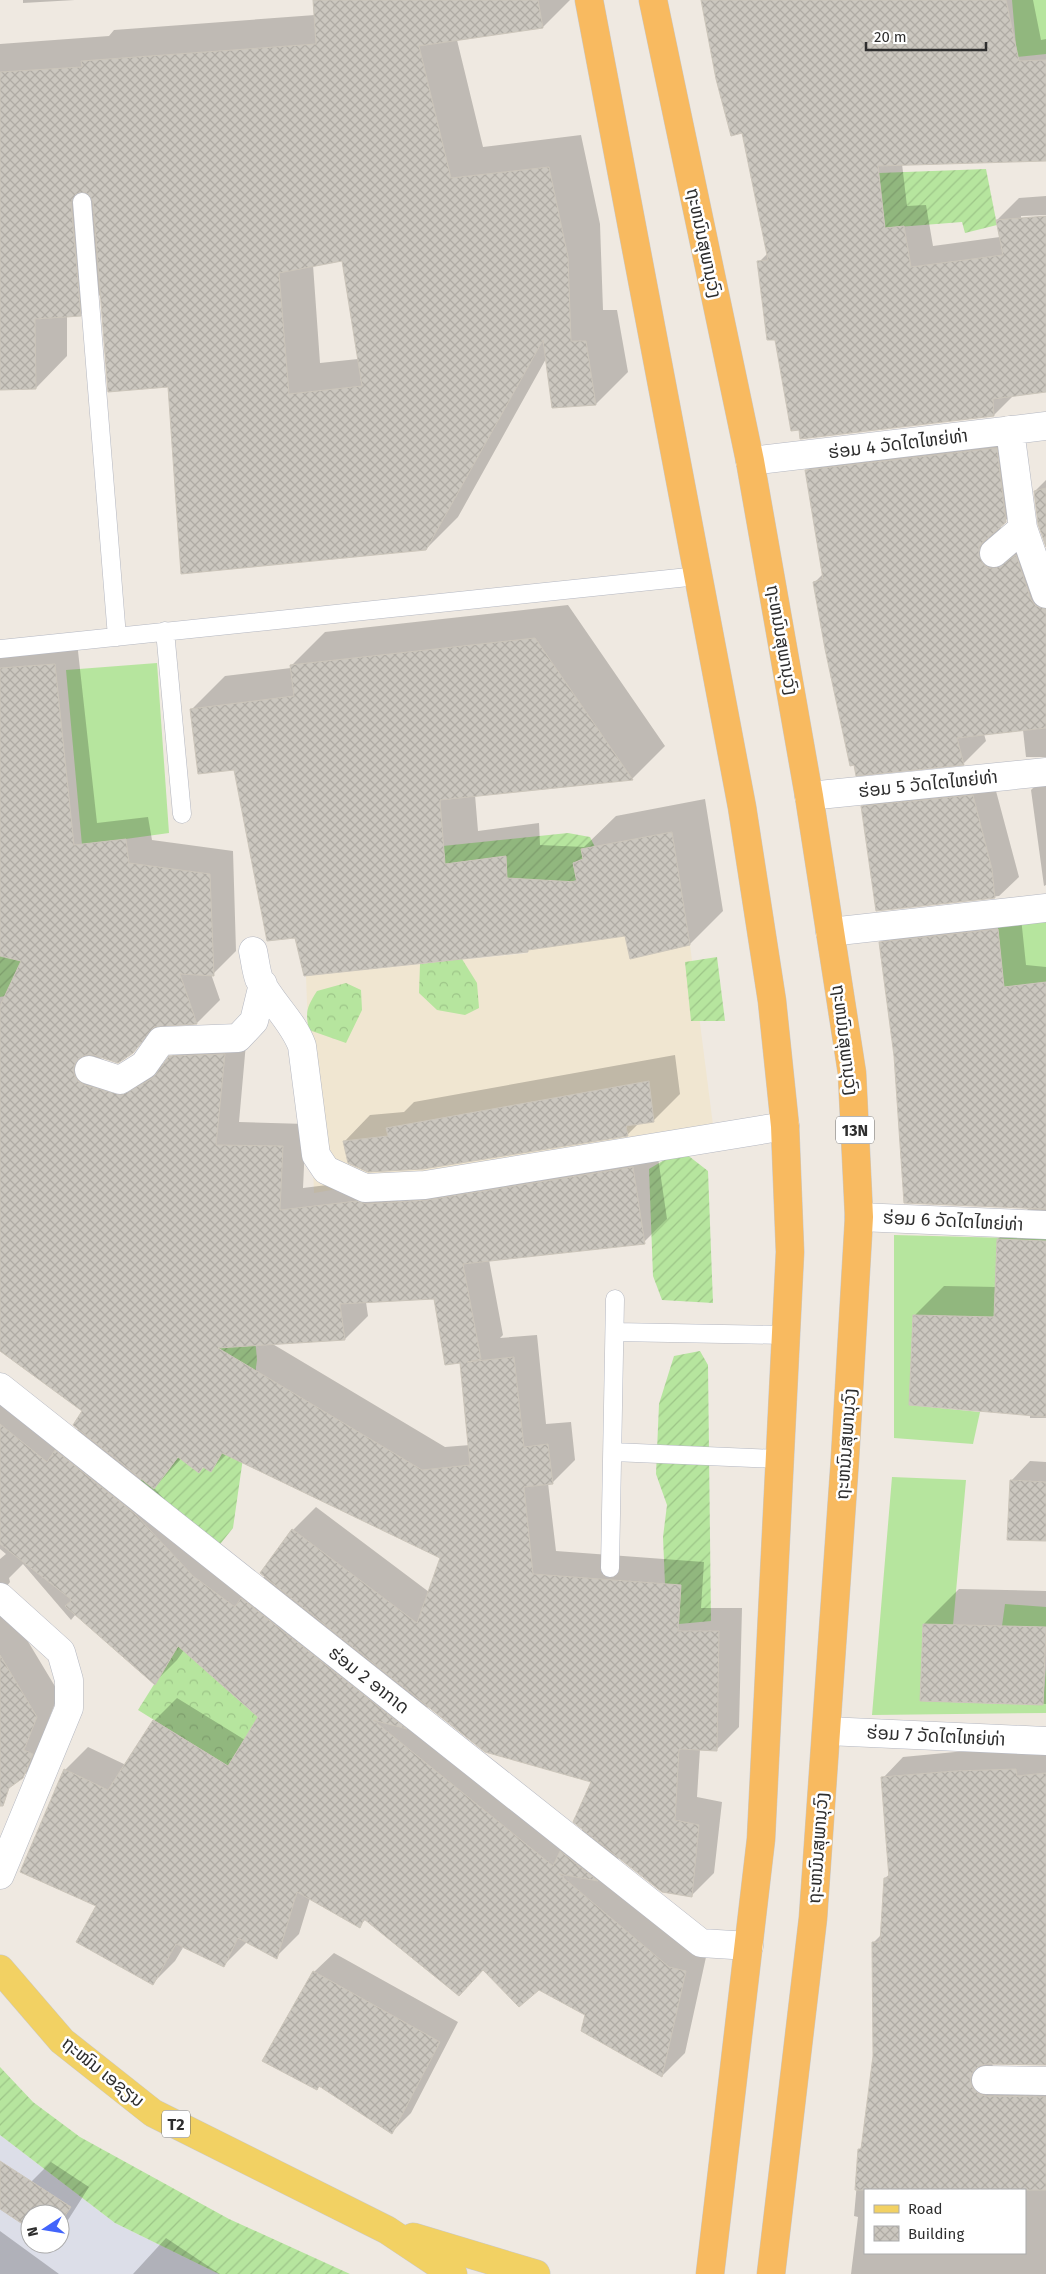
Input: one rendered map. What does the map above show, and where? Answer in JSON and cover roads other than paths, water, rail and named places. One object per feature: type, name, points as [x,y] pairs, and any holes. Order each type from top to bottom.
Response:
[{"type":"highway","points":[[589,0],[742,807],[772,1001],[785,1126],[790,1252],[778,1459],[761,1839],[710,2274]]},
{"type":"highway","name":"ຖະຫນົນສຸພານຸວົງ","points":[[653,0],[750,461],[809,796],[852,1073],[859,1217],[827,1731],[814,1918],[770,2274]]},
{"type":"main road","name":"ຖະໜົນ ເອຊຽນ","points":[[1,1973],[62,2041],[153,2112],[387,2230],[453,2274]]},
{"type":"main road","name":"ຖະໜົນ ເອຊຽນ","points":[[387,2230],[536,2274]]},
{"type":"street","name":"ຮ່ອມ 4 ວັດໄຕໄຫຍ່ທ່າ","points":[[750,461],[1046,426]]},
{"type":"street","points":[[1010,430],[1022,528],[1046,594]]},
{"type":"street","points":[[994,553],[1022,528]]},
{"type":"street","name":"ຮ່ອມ 5 ວັດໄຕໄຫຍ່ທ່າ","points":[[809,796],[1046,772]]},
{"type":"street","points":[[830,932],[1046,908]]},
{"type":"street","points":[[253,951],[259,978],[280,1010],[296,1029],[302,1046],[316,1155],[326,1170],[365,1188],[425,1185],[785,1126]]},
{"type":"street","points":[[89,1070],[120,1080],[144,1065],[161,1041],[238,1038],[254,1021],[263,984]]},
{"type":"street","name":"ຮ່ອມ 6 ວັດໄຕໄຫຍ່ທ່າ","points":[[859,1217],[1046,1225]]},
{"type":"street","name":"ຮ່ອມ 2 ອາກາດ","points":[[0,1387],[701,1943],[749,1946]]},
{"type":"street","points":[[0,1597],[61,1652],[69,1680],[69,1708],[0,1875]]},
{"type":"street","name":"ຮ່ອມ 7 ວັດໄຕໄຫຍ່ທ່າ","points":[[827,1731],[1046,1741]]},
{"type":"street","points":[[986,2080],[1046,2081]]},
{"type":"lane","points":[[82,202],[117,637]]},
{"type":"lane","points":[[0,650],[698,576]]},
{"type":"lane","points":[[165,631],[182,814]]},
{"type":"lane","points":[[610,1568],[615,1299]]},
{"type":"lane","points":[[615,1332],[785,1335]]},
{"type":"lane","points":[[613,1452],[778,1459]]}]
